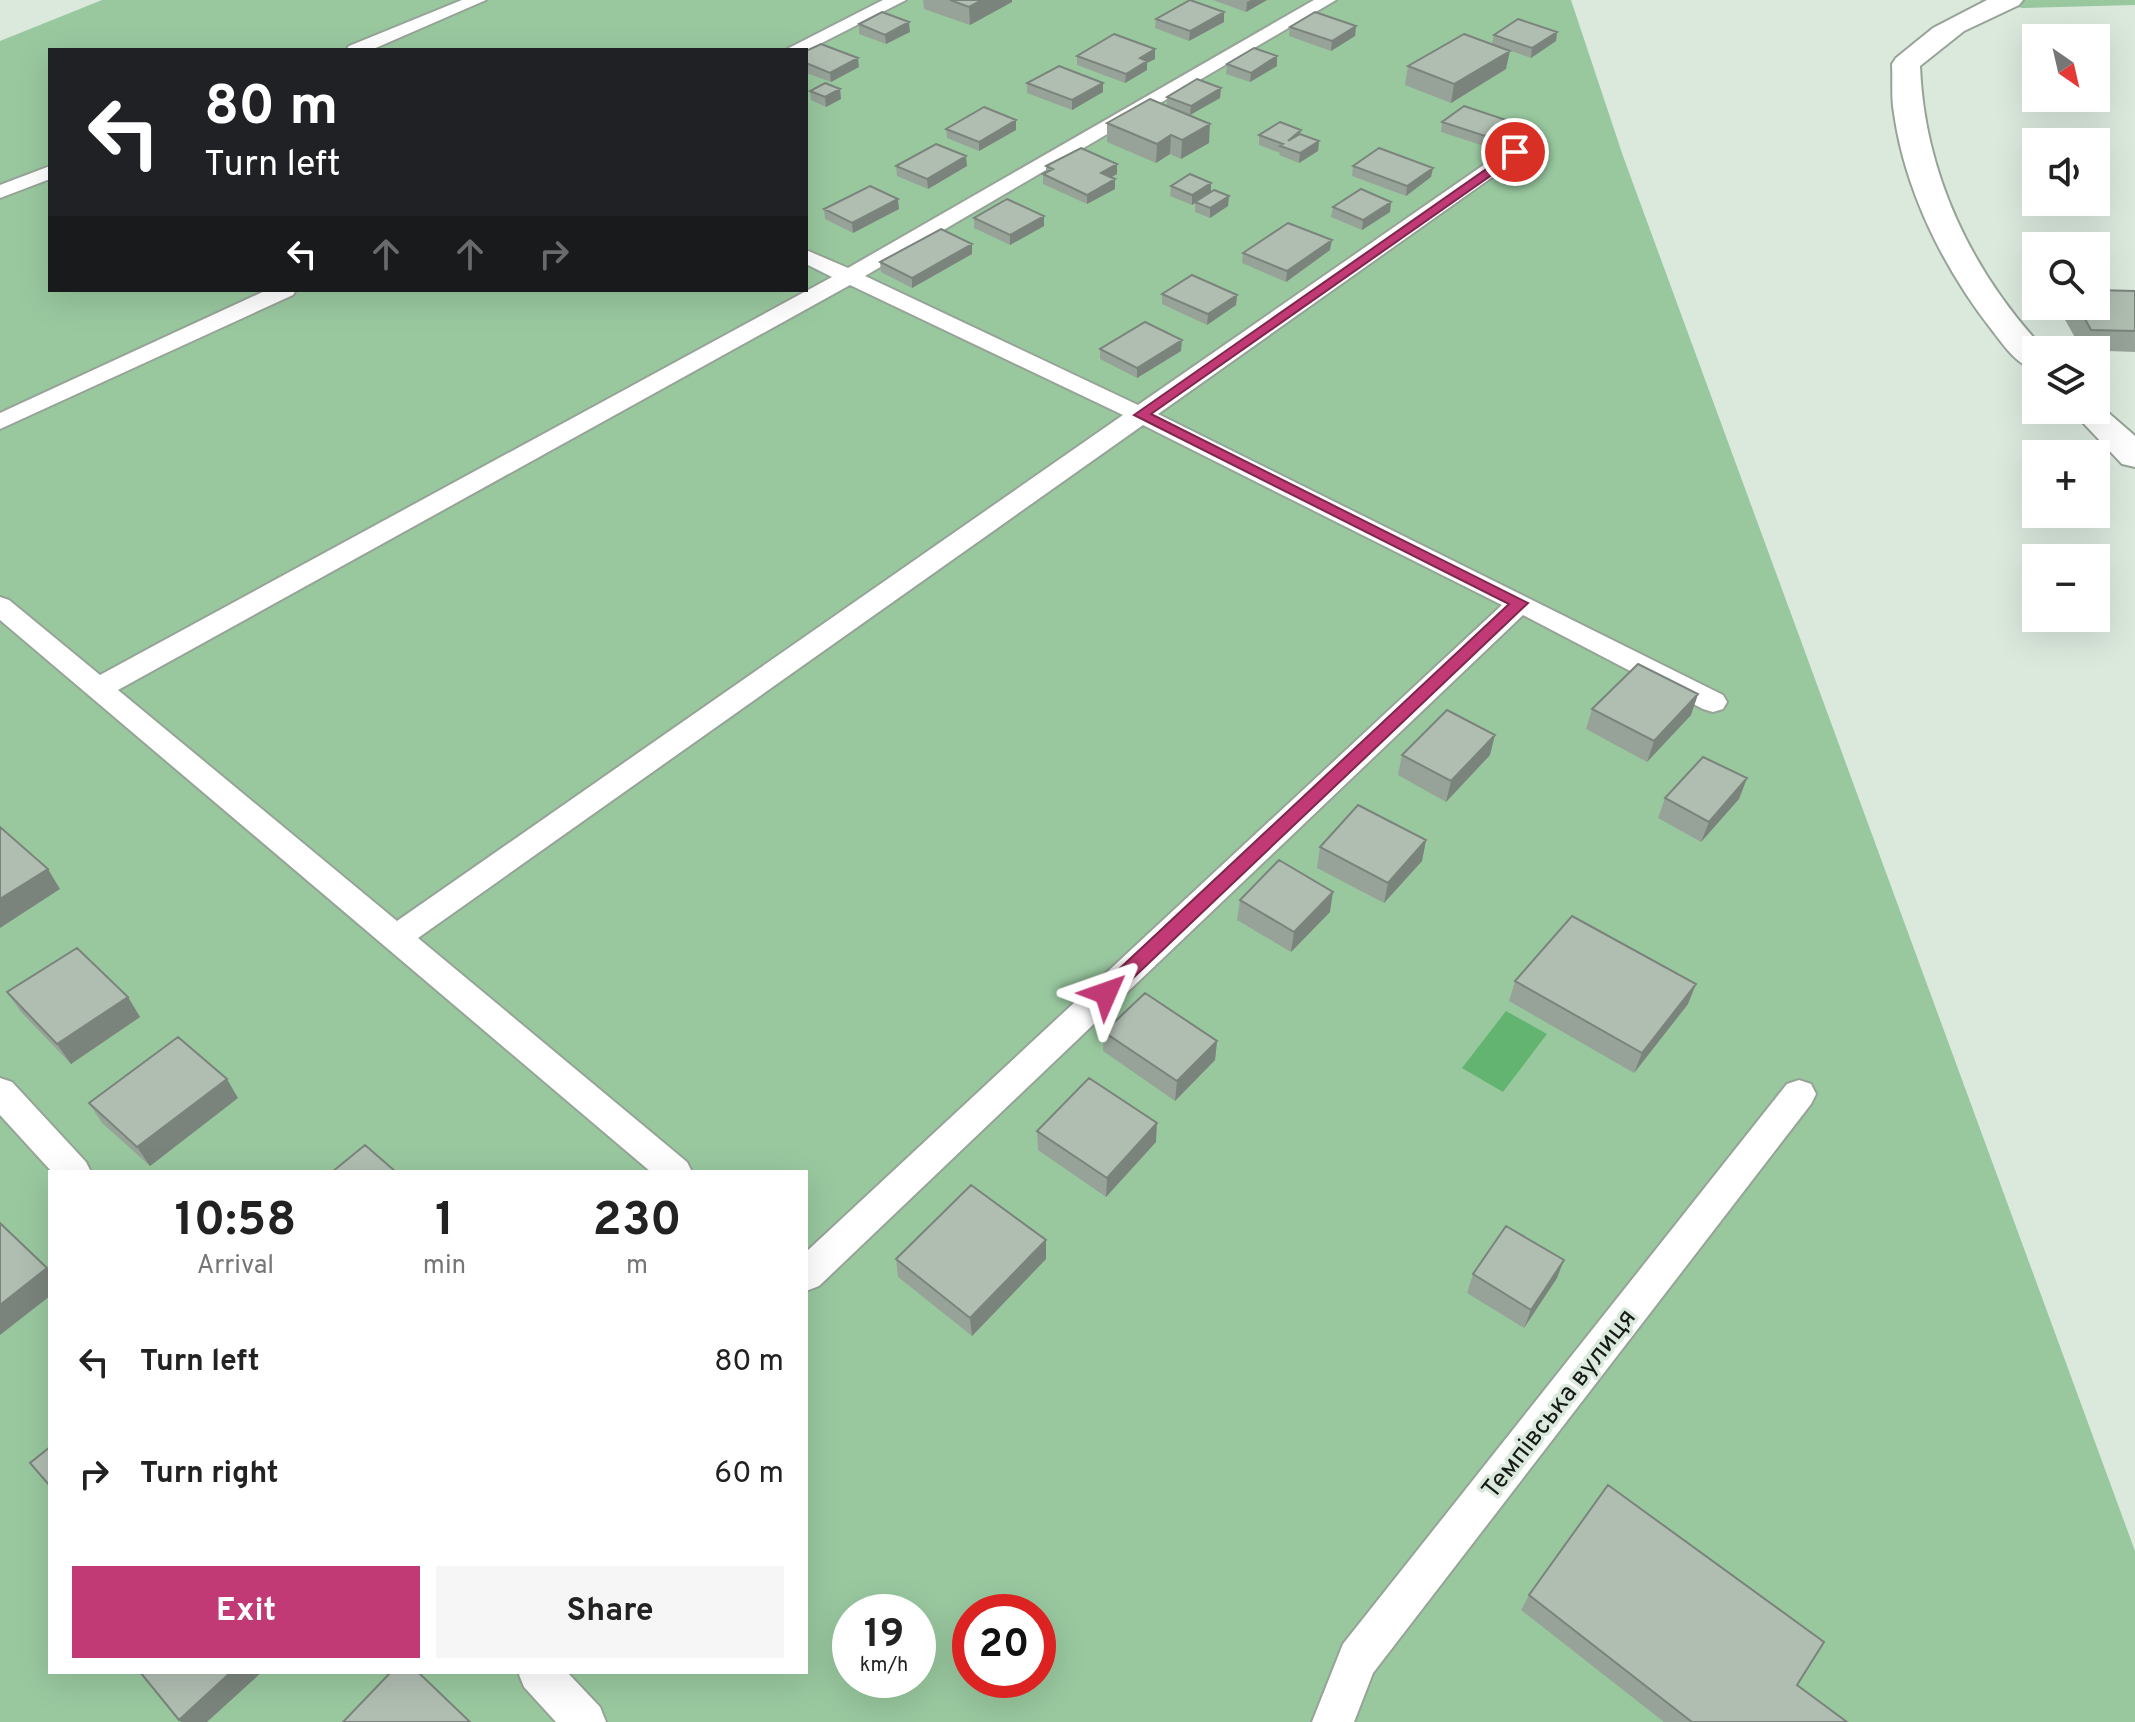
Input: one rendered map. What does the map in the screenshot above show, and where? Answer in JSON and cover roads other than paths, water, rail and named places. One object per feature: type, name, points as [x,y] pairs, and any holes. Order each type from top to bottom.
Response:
[{"type":"street","points":[[2010,0],[1976,13],[1936,35],[1906,64],[1908,116],[1959,261],[1995,314],[2022,344]]},
{"type":"street","points":[[2102,424],[2135,456]]},
{"type":"lane","points":[[360,48],[477,0]]},
{"type":"lane","points":[[798,48],[897,0]]},
{"type":"lane","points":[[97,689],[848,277],[1327,0]]},
{"type":"lane","points":[[378,41],[392,48]]},
{"type":"lane","points":[[395,938],[1515,152]]},
{"type":"lane","points":[[0,192],[48,173]]},
{"type":"lane","points":[[808,257],[1141,415],[1713,702]]},
{"type":"lane","points":[[0,422],[281,292]]},
{"type":"lane","points":[[808,1273],[1520,603]]},
{"type":"lane","points":[[0,606],[673,1170]]},
{"type":"lane","points":[[0,1092],[72,1170]]},
{"type":"lane","name":"Темпівська вулиця","points":[[1333,1722],[1358,1659],[1799,1094]]},
{"type":"lane","points":[[541,1674],[585,1722]]}]
